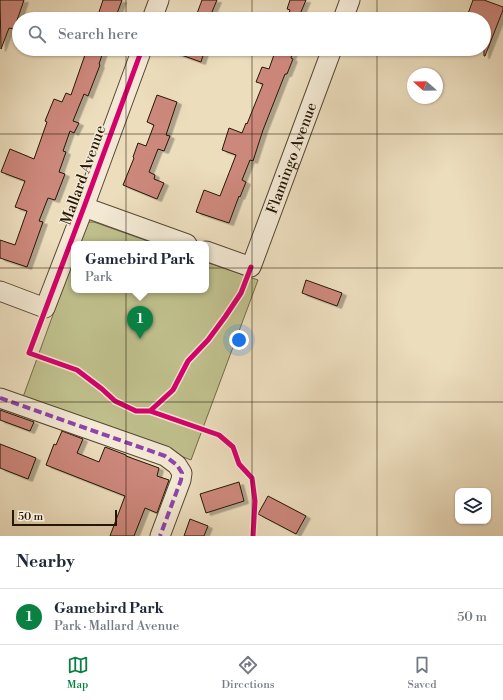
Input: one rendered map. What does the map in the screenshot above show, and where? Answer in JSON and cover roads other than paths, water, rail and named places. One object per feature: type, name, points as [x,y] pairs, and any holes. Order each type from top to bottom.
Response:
[{"type":"street","points":[[155,12],[159,0]]},
{"type":"street","points":[[346,12],[350,0]]},
{"type":"street","name":"Mallard Avenue","points":[[0,291],[45,308],[139,56]]},
{"type":"street","name":"Flamingo Avenue","points":[[209,252],[251,267],[329,56]]},
{"type":"street","points":[[84,207],[179,241]]},
{"type":"street","points":[[0,398],[165,456],[176,465],[182,473],[181,480],[160,536]]},
{"type":"place","name":"Gamebird Park","points":[[140,339]]}]
